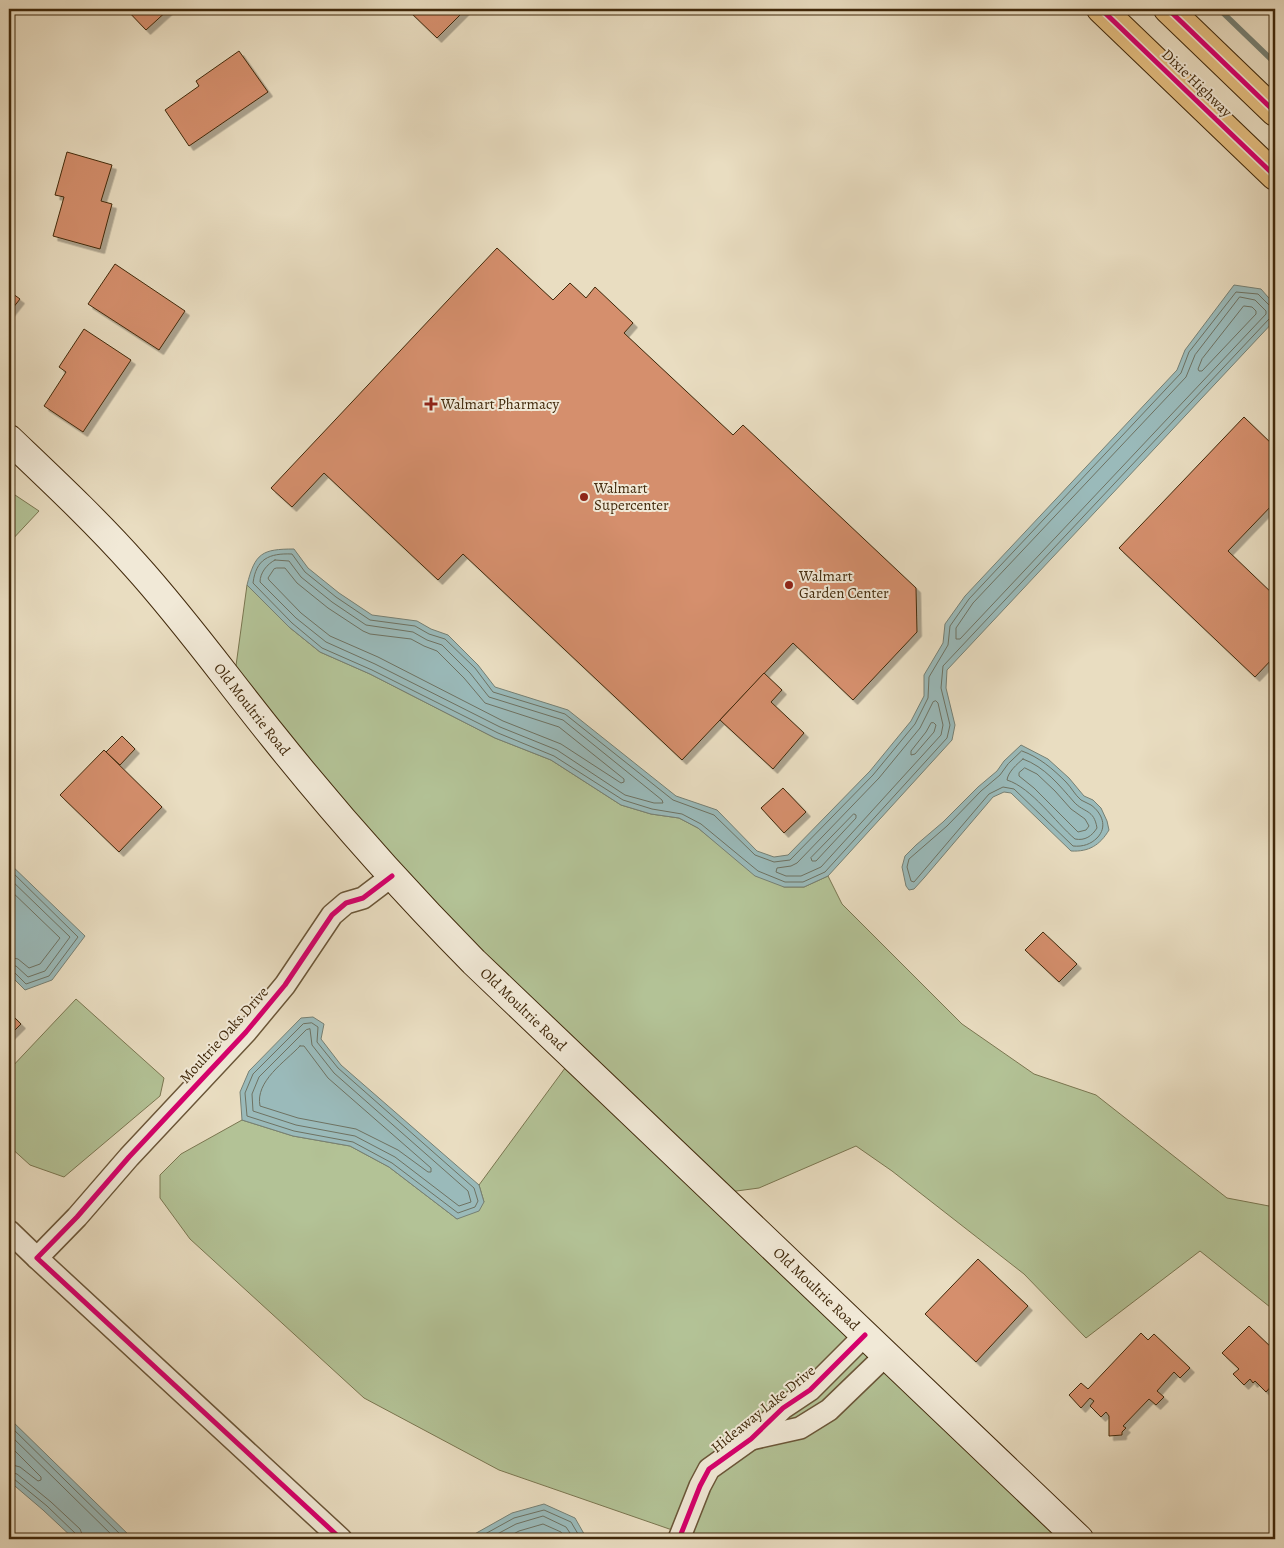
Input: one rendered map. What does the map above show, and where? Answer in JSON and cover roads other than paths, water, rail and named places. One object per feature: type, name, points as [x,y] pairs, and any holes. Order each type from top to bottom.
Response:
[{"type":"main road","name":"Dixie Highway","points":[[1101,9],[1275,176]]},
{"type":"main road","points":[[1168,9],[1275,112]]},
{"type":"main road","name":"Old Moultrie Road","points":[[9,439],[135,565],[274,737],[392,876],[474,962],[1079,1539]]},
{"type":"street","name":"Moultrie Oaks Drive","points":[[37,1258],[77,1218],[129,1157],[266,1008],[285,985],[332,915],[346,903],[363,898],[392,876]]},
{"type":"street","points":[[9,1231],[342,1539]]},
{"type":"street","name":"Hideaway Lake Drive","points":[[679,1539],[700,1486],[709,1469],[751,1439],[783,1408],[810,1390],[865,1335]]},
{"type":"street","name":"Hideaway Lake Drive","points":[[751,1439],[800,1428],[829,1410],[886,1354]]},
{"type":"water","points":[[1234,285],[1261,289],[1275,305],[1275,320],[947,670],[946,688],[955,725],[952,740],[828,876],[804,887],[784,887],[755,876],[698,828],[679,818],[651,814],[621,805],[551,760],[495,738],[370,674],[320,652],[289,627],[247,585],[253,566],[262,555],[274,550],[294,549],[308,568],[339,593],[372,615],[417,621],[431,629],[448,635],[478,665],[495,687],[568,710],[676,796],[717,810],[757,851],[774,857],[788,855],[870,771],[911,721],[924,696],[924,675],[943,643],[945,624],[965,596],[1177,370],[1185,350]]},
{"type":"water","points":[[1021,745],[1048,759],[1069,778],[1084,796],[1093,800],[1101,808],[1109,830],[1106,835],[1098,844],[1089,849],[1071,851],[1011,793],[1004,792],[993,797],[924,878],[914,889],[909,890],[906,886],[902,867],[905,856],[997,771],[1004,761]]},
{"type":"water","points":[[9,863],[85,936],[52,980],[25,990],[9,974]]},
{"type":"water","points":[[313,1017],[324,1024],[321,1039],[341,1065],[479,1185],[484,1202],[479,1211],[457,1219],[389,1167],[350,1146],[293,1136],[242,1120],[240,1092],[249,1071],[301,1018]]},
{"type":"water","points":[[9,1418],[133,1539],[74,1539],[9,1481]]},
{"type":"water","points":[[544,1504],[575,1518],[587,1539],[470,1539],[471,1536],[512,1513]]},
{"type":"waterway","points":[[1219,9],[1275,63]]},
{"type":"place","name":"Walmart Pharmacy","points":[[431,404]]},
{"type":"place","name":"Walmart Supercenter","points":[[584,497]]},
{"type":"place","name":"Walmart Garden Center","points":[[789,585]]}]
